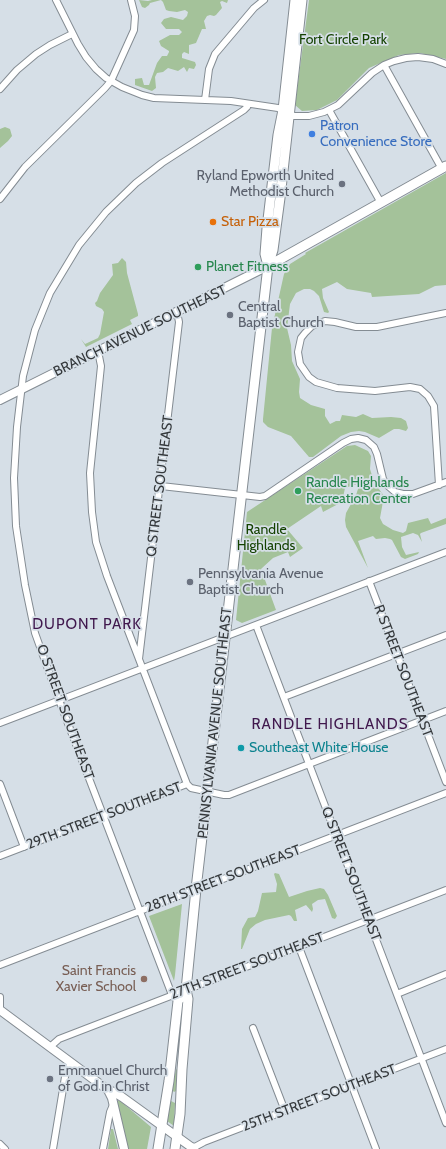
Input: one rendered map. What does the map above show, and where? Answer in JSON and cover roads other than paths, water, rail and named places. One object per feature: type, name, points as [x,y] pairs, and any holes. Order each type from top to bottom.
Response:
[{"type":"highway","name":"PENNSYLVANIA AVENUE SOUTHEAST","points":[[286,112],[295,0]]},
{"type":"highway","name":"PENNSYLVANIA AVENUE SOUTHEAST","points":[[175,1149],[188,999],[186,990],[196,889],[212,793],[225,637],[268,266],[265,254],[267,228],[278,135],[286,112],[302,0]]},
{"type":"highway","name":"BRANCH AVENUE SOUTHEAST","points":[[268,266],[444,167]]},
{"type":"highway","points":[[158,1149],[173,1049],[175,998],[186,990]]},
{"type":"main road","name":"BRANCH AVENUE SOUTHEAST","points":[[0,400],[268,266]]},
{"type":"main road","points":[[0,1010],[108,1090],[122,1097],[193,1149]]},
{"type":"main road","points":[[108,1090],[114,1105],[124,1149]]},
{"type":"street","points":[[56,0],[72,34],[89,61],[111,81],[127,90],[148,97],[232,101],[278,108],[297,116],[309,116],[329,110],[342,101],[367,77],[384,65],[398,60],[414,57],[427,58],[446,64]]},
{"type":"street","points":[[0,198],[25,167],[106,88],[111,81],[134,30],[135,16],[131,0]]},
{"type":"street","points":[[205,100],[209,69],[215,54],[254,8],[264,0]]},
{"type":"street","points":[[0,89],[17,70],[36,54],[72,34]]},
{"type":"street","points":[[384,65],[444,167]]},
{"type":"street","name":"O STREET SOUTHEAST","points":[[175,998],[59,700],[33,625],[16,526],[14,484],[16,439],[21,390],[30,346],[43,308],[65,266],[87,234],[118,199],[143,178],[247,108],[248,104]]},
{"type":"street","points":[[329,110],[382,203]]},
{"type":"street","name":"Q STREET SOUTHEAST","points":[[139,660],[161,486],[179,322],[177,312]]},
{"type":"street","points":[[439,485],[434,406],[428,396],[420,389],[410,387],[375,391],[337,388],[316,382],[309,377],[300,364],[298,352],[301,338],[305,333],[312,326],[325,321],[356,327],[372,327],[446,314]]},
{"type":"street","points":[[98,351],[101,366],[90,466],[92,521],[96,542],[104,568],[187,784]]},
{"type":"street","points":[[161,486],[260,497],[269,494],[343,443],[358,438],[366,440],[374,447],[383,479],[395,492],[410,495],[446,482]]},
{"type":"street","points":[[0,723],[446,552]]},
{"type":"street","name":"R STREET SOUTHEAST","points":[[369,582],[446,782]]},
{"type":"street","name":"Q STREET SOUTHEAST","points":[[256,625],[446,1123]]},
{"type":"street","points":[[284,697],[446,635]]},
{"type":"street","points":[[212,793],[229,794],[446,711]]},
{"type":"street","points":[[0,784],[24,847]]},
{"type":"street","name":"29TH STREET SOUTHEAST","points":[[0,856],[187,784],[191,788],[212,793]]},
{"type":"street","name":"28TH STREET SOUTHEAST","points":[[0,964],[446,793]]},
{"type":"street","name":"27TH STREET SOUTHEAST","points":[[186,990],[446,890]]},
{"type":"street","points":[[299,947],[376,1149]]},
{"type":"street","points":[[397,994],[446,974]]},
{"type":"street","points":[[0,997],[0,1010]]},
{"type":"street","name":"27TH STREET SOUTHEAST","points":[[50,1047],[59,1038],[175,998]]},
{"type":"street","points":[[253,1028],[285,1110]]},
{"type":"street","name":"25TH STREET SOUTHEAST","points":[[193,1149],[204,1142],[446,1049]]},
{"type":"street","points":[[53,1149],[66,1071],[71,1063]]},
{"type":"street","points":[[103,1149],[110,1112],[114,1105]]},
{"type":"street","points":[[0,1144],[5,1149]]},
{"type":"place","name":"Patron Convenience Store","points":[[312,134]]},
{"type":"place","name":"Ryland Epworth United Methodist Church","points":[[342,184]]},
{"type":"place","name":"Star Pizza","points":[[213,222]]},
{"type":"place","name":"Planet Fitness","points":[[198,267]]},
{"type":"place","name":"Central Baptist Church","points":[[230,315]]},
{"type":"place","name":"Randle Highlands Recreation Center","points":[[298,491]]},
{"type":"place","name":"Pennsylvania Avenue Baptist Church","points":[[190,582]]},
{"type":"place","name":"Southeast White House","points":[[241,748]]},
{"type":"place","name":"Saint Francis Xavier School","points":[[144,979]]},
{"type":"place","name":"Emmanuel Church of God in Christ","points":[[50,1079]]},
{"type":"district","name":"DUPONT PARK","points":[[87,625]]},
{"type":"district","name":"RANDLE HIGHLANDS","points":[[330,725]]},
{"type":"park label","name":"Fort Circle Park","points":[[343,40]]},
{"type":"park label","name":"Randle Highlands","points":[[266,538]]}]
